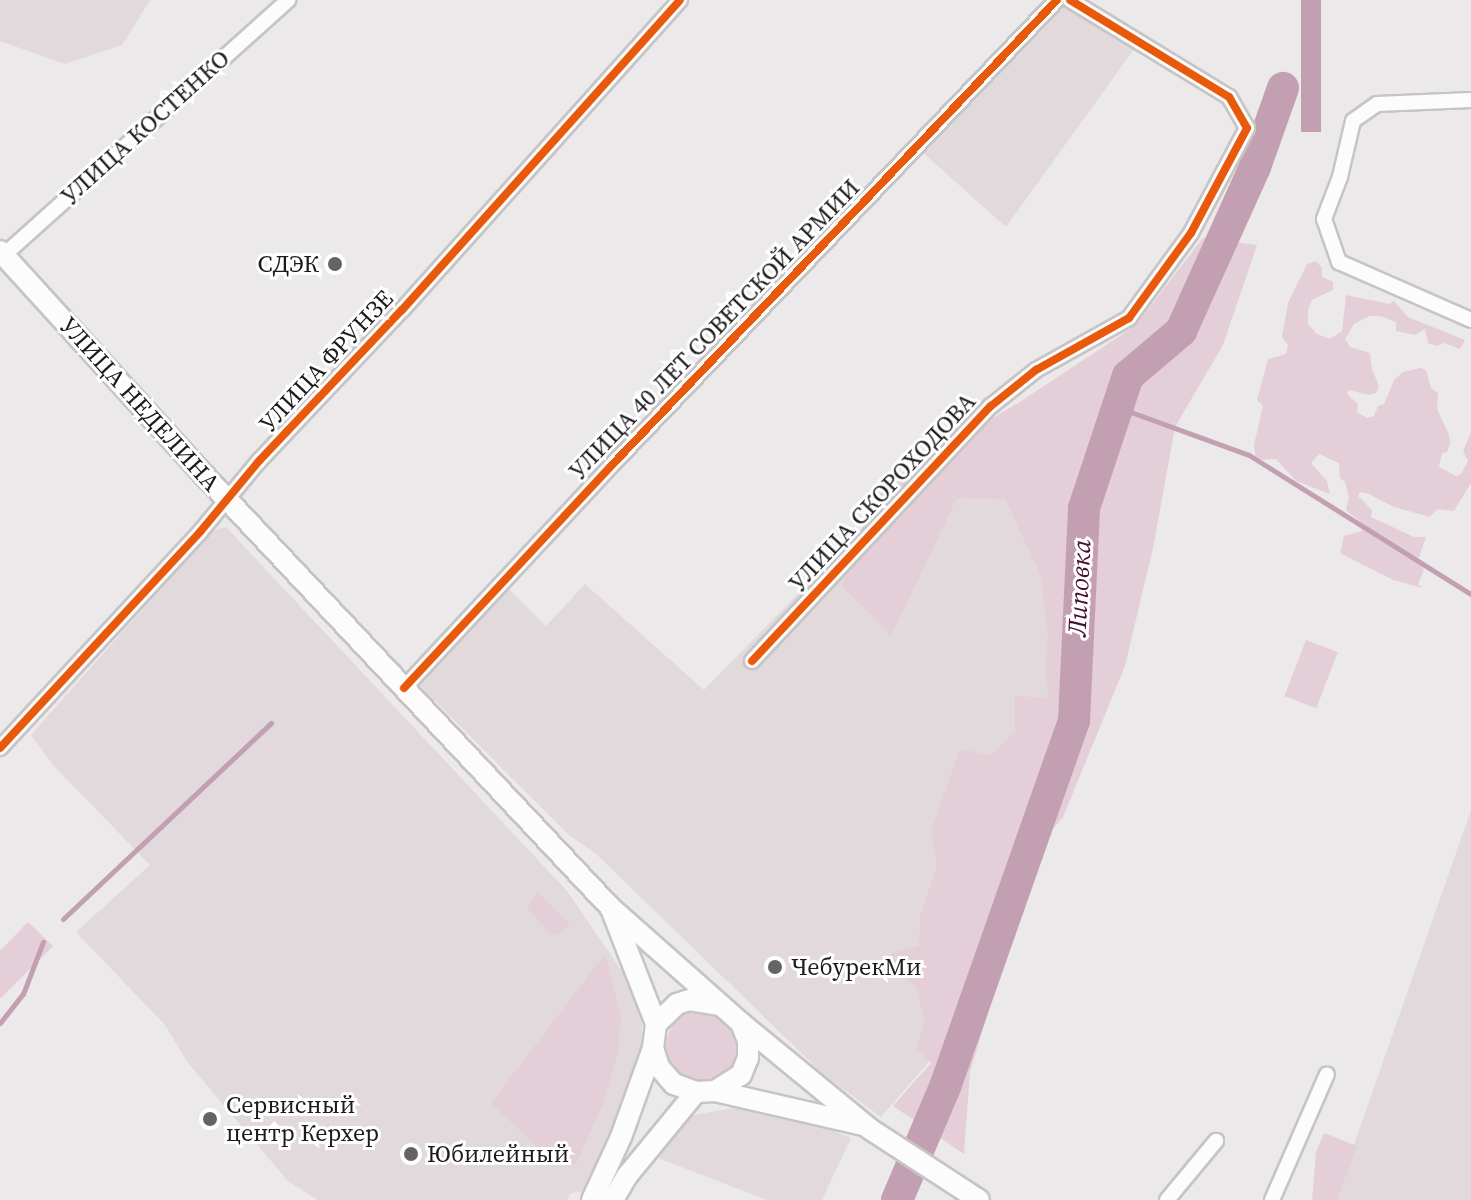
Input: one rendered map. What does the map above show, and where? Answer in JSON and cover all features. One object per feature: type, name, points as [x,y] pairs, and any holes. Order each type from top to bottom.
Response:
[{"type":"main road","name":"УЛИЦА НЕДЕЛИНА","points":[[2,253],[226,498],[610,907],[722,1005]]},
{"type":"main road","points":[[592,1200],[621,1137],[653,1048],[656,1024],[610,907]]},
{"type":"main road","points":[[656,1024],[677,1004],[689,1000],[722,1005],[868,1127],[979,1200]]},
{"type":"main road","points":[[613,1200],[627,1176],[706,1092],[741,1075],[748,1058],[748,1041],[741,1023]]},
{"type":"main road","points":[[653,1048],[659,1067],[674,1084],[868,1127]]},
{"type":"street","name":"УЛИЦА КОСТЕНКО","points":[[2,253],[288,0]]},
{"type":"street","name":"УЛИЦА ФРУНЗЕ","points":[[0,748],[200,532],[226,498],[412,299],[680,0]]},
{"type":"street","name":"УЛИЦА 40 ЛЕТ СОВЕТСКОЙ АРМИИ","points":[[404,688],[621,454],[1057,0]]},
{"type":"street","name":"УЛИЦА СКОРОХОДОВА","points":[[752,661],[991,406],[1036,370],[1129,318],[1191,233],[1247,128],[1229,97],[1070,0]]},
{"type":"street","points":[[1471,100],[1377,104],[1353,121],[1340,177],[1324,219],[1339,262],[1471,320]]},
{"type":"street","points":[[1272,1200],[1327,1074]]},
{"type":"street","points":[[1167,1200],[1216,1141]]},
{"type":"shaded area","points":[[0,0],[150,0],[122,45],[65,64],[0,41]]},
{"type":"shaded area","points":[[1301,0],[1321,0],[1321,132],[1301,132]]},
{"type":"shaded area","points":[[1060,4],[1134,49],[1006,227],[920,150]]},
{"type":"shaded area","points":[[1203,238],[1257,245],[1223,345],[1175,427],[1153,548],[1125,666],[1063,817],[993,902],[993,918],[975,973],[995,990],[970,1072],[964,1154],[893,1106],[931,1063],[916,1048],[925,1022],[916,988],[885,960],[892,953],[919,946],[920,917],[937,866],[931,831],[960,749],[991,755],[1015,731],[1015,696],[1048,698],[1045,664],[1048,639],[1041,576],[1005,499],[957,498],[891,636],[842,586],[871,503],[900,474],[1018,403],[1135,326]]},
{"type":"shaded area","points":[[1316,261],[1322,268],[1322,277],[1333,282],[1333,290],[1312,300],[1308,310],[1308,324],[1317,334],[1330,339],[1342,331],[1346,295],[1390,304],[1394,301],[1408,317],[1465,340],[1460,349],[1444,343],[1437,346],[1428,343],[1425,329],[1415,335],[1396,331],[1396,322],[1380,316],[1370,316],[1354,324],[1345,339],[1350,347],[1370,353],[1379,386],[1376,393],[1370,395],[1349,390],[1347,394],[1358,404],[1357,412],[1367,418],[1374,416],[1378,406],[1384,404],[1394,380],[1403,372],[1420,368],[1426,370],[1431,388],[1438,393],[1437,409],[1449,435],[1450,444],[1447,452],[1442,453],[1439,467],[1456,476],[1461,474],[1468,461],[1463,451],[1471,432],[1471,483],[1454,511],[1437,509],[1430,517],[1394,507],[1369,494],[1360,492],[1358,496],[1372,510],[1371,517],[1414,537],[1426,537],[1418,560],[1424,570],[1418,584],[1423,588],[1393,580],[1340,553],[1344,536],[1362,531],[1363,524],[1346,510],[1349,497],[1345,482],[1340,478],[1339,463],[1319,454],[1311,463],[1327,481],[1330,494],[1296,481],[1276,459],[1256,460],[1254,445],[1263,406],[1257,400],[1268,359],[1286,354],[1288,345],[1282,337],[1288,303],[1307,264]]},
{"type":"shaded area","points":[[950,439],[1071,533],[1060,702],[934,1056],[881,1117],[823,1074],[596,854],[569,835],[416,682],[509,589],[546,626],[585,584],[704,690]]},
{"type":"shaded area","points":[[226,527],[567,891],[630,983],[642,1024],[641,1057],[619,1121],[581,1192],[571,1193],[567,1200],[318,1200],[288,1181],[188,1063],[165,1025],[76,932],[150,865],[54,766],[31,735],[212,531]]},
{"type":"shaded area","points":[[1306,640],[1338,652],[1316,708],[1284,696]]},
{"type":"shaded area","points":[[1471,810],[1471,1200],[1332,1200],[1355,1142]]},
{"type":"shaded area","points":[[537,892],[570,924],[561,932],[552,935],[527,909]]},
{"type":"shaded area","points":[[28,922],[53,946],[0,999],[0,951]]},
{"type":"shaded area","points":[[605,954],[621,1016],[618,1053],[603,1104],[576,1164],[556,1165],[491,1103]]},
{"type":"shaded area","points":[[703,1010],[724,1016],[734,1026],[740,1047],[734,1068],[724,1078],[703,1084],[682,1078],[672,1068],[666,1047],[672,1026],[682,1016]]},
{"type":"shaded area","points":[[734,1108],[811,1122],[851,1138],[822,1200],[767,1200],[650,1155],[687,1116]]},
{"type":"shaded area","points":[[1324,1133],[1357,1146],[1337,1200],[1312,1200],[1316,1152]]},
{"type":"waterway","name":"Липовка","points":[[897,1200],[945,1087],[1074,721],[1084,508],[1128,376],[1181,331],[1255,167],[1283,88]]},
{"type":"waterway","points":[[1117,407],[1249,455],[1471,594]]},
{"type":"waterway","points":[[63,919],[271,723]]},
{"type":"waterway","points":[[0,1023],[23,994],[43,942]]},
{"type":"cycle path","points":[[0,748],[200,532],[259,461],[402,310],[680,0]]},
{"type":"cycle path","points":[[404,688],[611,466],[1057,0]]},
{"type":"cycle path","points":[[752,661],[991,406],[1036,370],[1129,318],[1191,233],[1247,128],[1229,97],[1070,0]]},
{"type":"place","name":"СДЭК","points":[[335,264]]},
{"type":"place","name":"ЧебурекМи","points":[[775,967]]},
{"type":"place","name":"Сервисный центр Керхер","points":[[210,1119]]},
{"type":"place","name":"Юбилейный","points":[[411,1154]]}]
